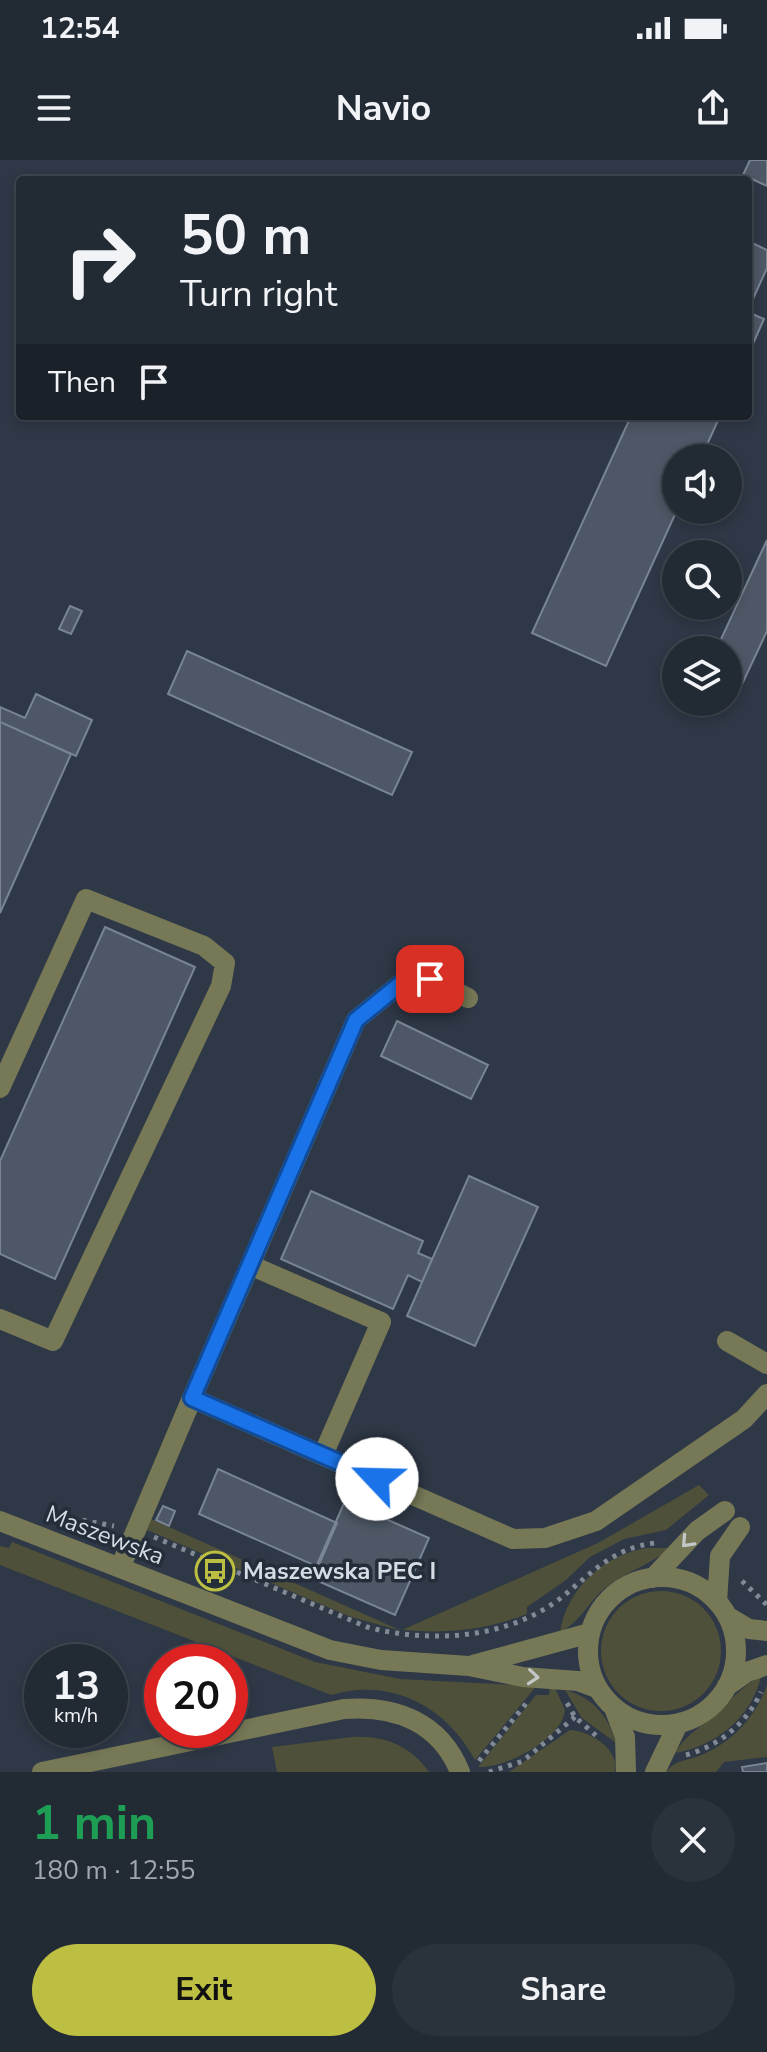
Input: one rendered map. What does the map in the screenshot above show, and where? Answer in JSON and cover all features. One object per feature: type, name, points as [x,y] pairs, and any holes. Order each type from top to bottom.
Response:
[{"type":"street","points":[[0,1088],[86,899],[204,946],[225,963],[221,986],[53,1341],[0,1319]]},
{"type":"street","points":[[120,1568],[356,1020],[404,981],[430,979],[468,998]]},
{"type":"street","points":[[250,1265],[381,1322],[323,1455]]},
{"type":"street","points":[[727,1341],[767,1364]]},
{"type":"street","points":[[192,1398],[513,1539],[545,1538],[596,1521],[744,1419],[767,1394]]},
{"type":"street","points":[[653,1578],[697,1531],[725,1511]]},
{"type":"street","name":"Maszewska","points":[[0,1521],[330,1650],[381,1660],[469,1666],[523,1677],[578,1681],[597,1688]]},
{"type":"street","points":[[727,1686],[736,1658],[722,1609],[720,1556],[740,1527]]},
{"type":"street","points":[[626,1772],[625,1737],[614,1708],[597,1688],[589,1667],[590,1633],[596,1616],[613,1596],[636,1582],[653,1578],[688,1582],[749,1629],[767,1631]]},
{"type":"street","name":"Maszewska","points":[[469,1666],[590,1633]]},
{"type":"street","points":[[614,1708],[651,1724],[678,1724],[706,1710],[727,1686],[747,1672],[767,1665]]},
{"type":"street","points":[[42,1772],[344,1709],[377,1707],[410,1717],[434,1733],[468,1768]]},
{"type":"street","points":[[655,1772],[678,1724]]},
{"type":"path","points":[[50,1514],[134,1530],[245,1573],[367,1627],[418,1635],[462,1634],[508,1626],[548,1606],[596,1565],[618,1552],[659,1543]]},
{"type":"path","points":[[734,1572],[767,1605]]},
{"type":"path","points":[[672,1758],[697,1752],[728,1735],[754,1706],[762,1689]]},
{"type":"path","points":[[468,1768],[536,1691]]},
{"type":"path","points":[[489,1772],[523,1761],[575,1717],[610,1745]]},
{"type":"green space","points":[[699,1485],[709,1495],[666,1530],[624,1539],[590,1557],[566,1580],[527,1607],[527,1614],[466,1630],[402,1630],[598,1543]]},
{"type":"green space","points":[[151,1519],[402,1631],[351,1617],[147,1530]]},
{"type":"green space","points":[[12,1542],[315,1662],[400,1679],[534,1686],[534,1689],[475,1760],[449,1725],[415,1700],[375,1690],[353,1690],[331,1695],[248,1662],[248,1644],[201,1644],[0,1565],[0,1546],[9,1548]]},
{"type":"green space","points":[[647,1548],[670,1548],[605,1588],[574,1623],[560,1632],[570,1601],[590,1576],[616,1558]]},
{"type":"green space","points":[[661,1591],[684,1596],[703,1609],[716,1628],[721,1651],[716,1674],[703,1693],[684,1706],[661,1711],[638,1706],[619,1693],[606,1674],[601,1651],[606,1628],[619,1609],[638,1596]]},
{"type":"green space","points":[[761,1676],[749,1705],[730,1728],[704,1744],[675,1753],[689,1736]]},
{"type":"green space","points":[[767,1685],[767,1757],[724,1762],[716,1772],[666,1772],[677,1763],[711,1751],[732,1737],[749,1719]]},
{"type":"green space","points":[[550,1687],[555,1688],[565,1710],[562,1721],[554,1731],[516,1757],[478,1767],[536,1695],[549,1695]]},
{"type":"green space","points":[[565,1690],[584,1698],[598,1709],[616,1743],[582,1718]]},
{"type":"green space","points":[[570,1730],[587,1734],[602,1743],[613,1756],[615,1772],[509,1772]]},
{"type":"green space","points":[[352,1737],[375,1738],[396,1744],[414,1755],[429,1772],[277,1772],[272,1747]]},
{"type":"building","points":[[750,160],[767,160],[767,186],[752,179],[752,176],[743,175]]},
{"type":"building","points":[[752,243],[767,250],[767,268],[752,301]]},
{"type":"building","points":[[752,314],[764,319],[752,346]]},
{"type":"building","points":[[629,420],[718,420],[707,444],[662,444],[662,524],[671,524],[606,666],[532,633]]},
{"type":"building","points":[[767,540],[767,631],[742,684],[742,636],[722,636],[730,620],[742,620],[742,594]]},
{"type":"building","points":[[70,606],[82,611],[71,634],[59,629]]},
{"type":"building","points":[[187,651],[412,752],[392,795],[168,694]]},
{"type":"building","points":[[36,694],[92,720],[76,756],[0,722],[0,707],[25,718]]},
{"type":"building","points":[[0,722],[71,754],[0,913]]},
{"type":"building","points":[[105,927],[195,967],[55,1279],[0,1254],[0,1161]]},
{"type":"building","points":[[397,1021],[488,1065],[471,1099],[381,1056]]},
{"type":"building","points":[[469,1176],[538,1207],[475,1346],[407,1316]]},
{"type":"building","points":[[311,1191],[423,1241],[418,1253],[432,1259],[422,1282],[408,1275],[393,1309],[281,1259]]},
{"type":"building","points":[[218,1469],[337,1523],[318,1567],[199,1514]]},
{"type":"building","points":[[345,1501],[429,1538],[395,1615],[311,1578]]},
{"type":"building","points":[[163,1506],[175,1511],[169,1526],[156,1520]]},
{"type":"building","points":[[767,1763],[767,1772],[743,1772],[742,1767]]},
{"type":"place","name":"Maszewska PEC I","points":[[215,1571]]},
{"type":"route","points":[[377,1479],[192,1398],[356,1020],[404,981],[430,979]]}]
